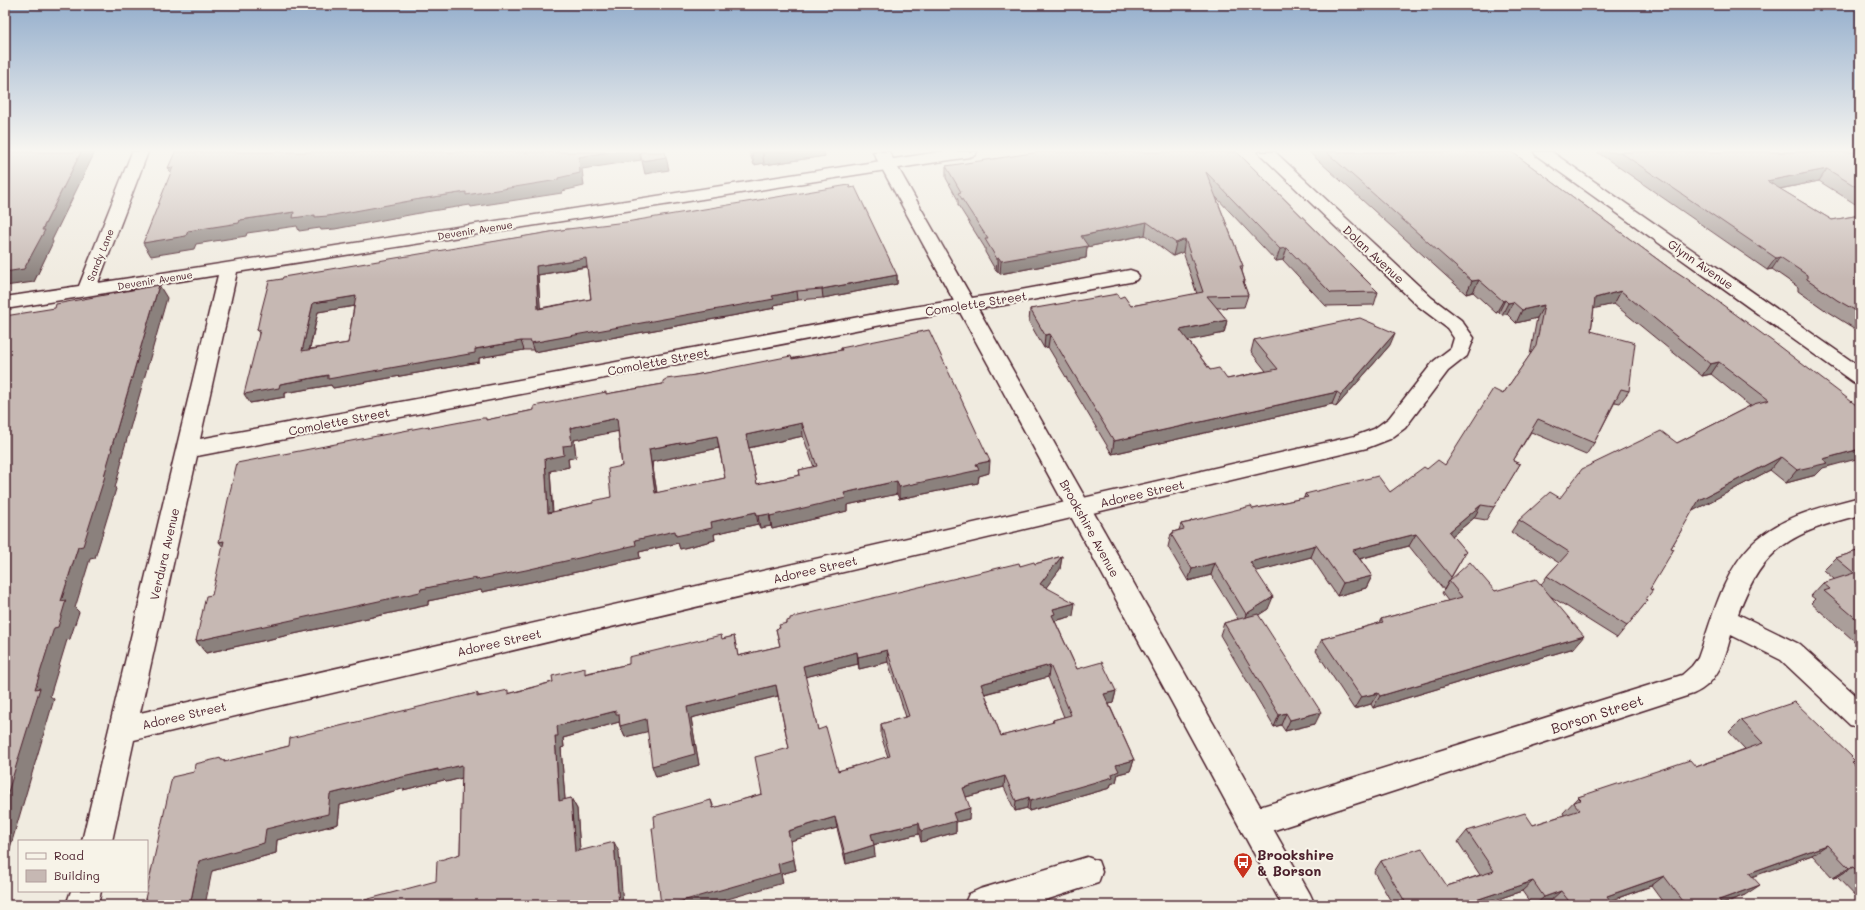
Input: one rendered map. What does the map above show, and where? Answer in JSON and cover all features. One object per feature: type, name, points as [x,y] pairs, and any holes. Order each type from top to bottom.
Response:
[{"type":"street","name":"Sandy Lane","points":[[86,290],[123,194]]},
{"type":"street","name":"Devenir Avenue","points":[[5,303],[229,268],[667,194]]},
{"type":"street","name":"Brookshire Avenue","points":[[904,194],[1080,508],[1299,905]]},
{"type":"street","name":"Dolan Avenue","points":[[1311,194],[1425,302],[1454,324],[1464,338]]},
{"type":"street","name":"Glynn Avenue","points":[[1602,194],[1860,377]]},
{"type":"street","name":"Verdura Avenue","points":[[97,840],[229,268]]},
{"type":"street","name":"Comolette Street","points":[[186,450],[913,313],[1130,276]]},
{"type":"street","name":"Adoree Street","points":[[122,730],[1359,443],[1382,434],[1397,423],[1441,366],[1460,350],[1464,338]]},
{"type":"street","name":"Borson Street","points":[[1253,823],[1684,686],[1696,680],[1709,664],[1724,619],[1745,569],[1760,552],[1776,538],[1800,526],[1826,515],[1860,506]]},
{"type":"street","points":[[1724,619],[1779,645],[1794,655],[1860,716]]},
{"type":"street","points":[[980,905],[1088,872]]},
{"type":"street","points":[[82,905],[86,892]]},
{"type":"building","points":[[5,194],[60,194],[42,230],[45,230],[24,269],[5,272]]},
{"type":"building","points":[[162,194],[450,194],[328,216],[315,217],[315,215],[293,218],[294,212],[240,220],[239,223],[188,231],[186,236],[143,243]]},
{"type":"building","points":[[792,194],[859,194],[897,275],[822,289],[797,291],[772,296],[774,299],[531,343],[531,341],[521,341],[475,349],[475,353],[328,379],[328,375],[280,384],[279,388],[244,394],[260,330],[257,330],[269,281],[282,279],[283,277],[568,229],[626,222]],"holes":[[[586,258],[591,299],[538,309],[536,266]],[[356,296],[348,343],[302,351],[313,303]]]},
{"type":"building","points":[[959,194],[1215,194],[1243,266],[1240,266],[1248,295],[1207,296],[1227,320],[1180,330],[1210,370],[1219,368],[1227,379],[1278,369],[1254,340],[1360,318],[1395,333],[1341,395],[1337,392],[1114,441],[1050,334],[1045,335],[1030,309],[1117,294],[1119,298],[1124,296],[1131,306],[1203,292],[1185,239],[1176,243],[1147,222],[1081,236],[1088,246],[1001,261],[999,258],[997,259],[985,239],[988,239]]},
{"type":"building","points":[[1228,194],[1280,194],[1378,292],[1331,293],[1287,248],[1280,249]]},
{"type":"building","points":[[1374,194],[1570,194],[1772,341],[1860,408],[1860,449],[1823,459],[1828,463],[1797,470],[1781,457],[1699,500],[1671,548],[1674,549],[1650,589],[1653,590],[1646,599],[1648,600],[1627,626],[1547,576],[1569,552],[1519,520],[1550,492],[1560,498],[1582,469],[1661,431],[1677,443],[1754,404],[1769,400],[1719,362],[1710,364],[1621,291],[1595,298],[1591,331],[1635,343],[1629,391],[1621,389],[1594,443],[1538,419],[1513,461],[1520,464],[1494,507],[1481,505],[1449,532],[1466,552],[1462,553],[1464,555],[1451,577],[1416,534],[1353,550],[1372,576],[1343,583],[1316,545],[1250,562],[1273,597],[1246,614],[1215,563],[1192,569],[1171,534],[1184,529],[1181,524],[1191,521],[1251,506],[1253,509],[1308,497],[1305,494],[1378,476],[1390,492],[1424,467],[1427,469],[1438,460],[1445,465],[1493,389],[1503,394],[1536,346],[1544,305],[1522,310],[1513,302],[1508,303],[1505,300],[1503,301],[1479,280],[1472,281]]},
{"type":"building","points":[[1682,194],[1789,194],[1832,220],[1860,215],[1860,313],[1837,300],[1807,279],[1807,275],[1780,257],[1776,258]]},
{"type":"building","points":[[159,285],[111,449],[105,476],[83,546],[78,547],[61,601],[66,600],[58,627],[54,628],[35,689],[40,688],[5,802],[5,316],[55,308],[56,304]]},
{"type":"building","points":[[929,330],[990,461],[976,464],[979,470],[899,487],[897,481],[844,493],[846,498],[770,516],[769,514],[758,516],[756,512],[711,522],[712,528],[676,536],[675,531],[635,540],[636,545],[526,570],[421,589],[420,592],[196,641],[206,596],[212,595],[224,541],[219,542],[237,463],[429,426],[429,428],[482,418],[486,418],[486,420],[534,410],[534,406],[606,392],[606,394],[663,384],[663,381],[666,379],[695,375],[791,356],[792,359],[842,350],[841,348]],"holes":[[[617,418],[622,466],[608,469],[611,497],[593,501],[593,503],[548,513],[545,459],[564,455],[563,446],[572,445],[570,428]],[[802,423],[817,466],[799,470],[800,475],[757,484],[746,435]],[[717,436],[725,478],[655,493],[649,449]]]},
{"type":"building","points":[[1860,550],[1860,622],[1824,591],[1830,589],[1823,583],[1854,573],[1836,558]]},
{"type":"building","points":[[1062,556],[1040,584],[1075,603],[1053,609],[1055,614],[1052,615],[1077,669],[1102,662],[1116,691],[1104,694],[1134,760],[1116,765],[1119,771],[1112,774],[1113,777],[1030,801],[1029,797],[1016,801],[1005,776],[963,788],[970,808],[953,813],[956,821],[921,831],[919,823],[871,834],[874,845],[845,854],[835,817],[788,831],[794,859],[778,864],[780,873],[668,905],[661,905],[652,828],[655,828],[654,816],[711,800],[713,808],[762,794],[755,757],[789,748],[776,685],[687,707],[695,754],[652,766],[646,719],[620,726],[619,714],[616,714],[616,711],[557,726],[558,736],[555,736],[559,801],[571,798],[575,852],[614,842],[619,905],[364,905],[365,900],[436,881],[437,861],[460,854],[462,765],[394,779],[395,778],[330,794],[328,814],[266,829],[264,843],[199,861],[190,905],[145,905],[147,899],[145,899],[147,892],[148,892],[148,885],[172,777],[194,772],[195,764],[221,758],[224,762],[289,746],[290,738],[477,693],[477,697],[508,690],[508,694],[553,682],[552,676],[585,668],[585,674],[629,664],[629,657],[721,635],[722,639],[734,636],[738,656],[780,646],[776,629],[780,628],[779,625],[787,623],[790,618],[1019,563],[1020,566],[1034,562],[1035,564]],"holes":[[[887,650],[909,716],[881,724],[890,756],[838,771],[826,727],[818,730],[803,666],[857,652],[858,657]],[[1050,665],[1071,715],[1053,720],[1054,722],[1001,736],[981,684]]]},
{"type":"building","points":[[1470,562],[1495,591],[1536,579],[1584,636],[1380,696],[1378,693],[1361,697],[1322,639],[1383,622],[1381,619],[1462,597],[1449,581]]},
{"type":"building","points":[[1258,614],[1321,712],[1290,720],[1286,713],[1279,715],[1224,623]]},
{"type":"building","points":[[1795,702],[1852,757],[1855,761],[1852,762],[1860,770],[1860,874],[1853,867],[1849,868],[1827,845],[1749,873],[1760,885],[1719,900],[1722,904],[1721,905],[1686,905],[1664,876],[1607,896],[1613,905],[1572,905],[1561,891],[1544,897],[1533,881],[1476,900],[1479,905],[1407,905],[1381,861],[1422,848],[1447,886],[1494,871],[1467,831],[1525,813],[1533,825],[1580,810],[1573,802],[1581,800],[1578,797],[1690,760],[1696,767],[1763,743],[1741,720]]},
{"type":"building","points":[[1212,901],[1215,905],[1201,905]]},
{"type":"place","name":"Brookshire & Borson","points":[[1243,879]]}]
